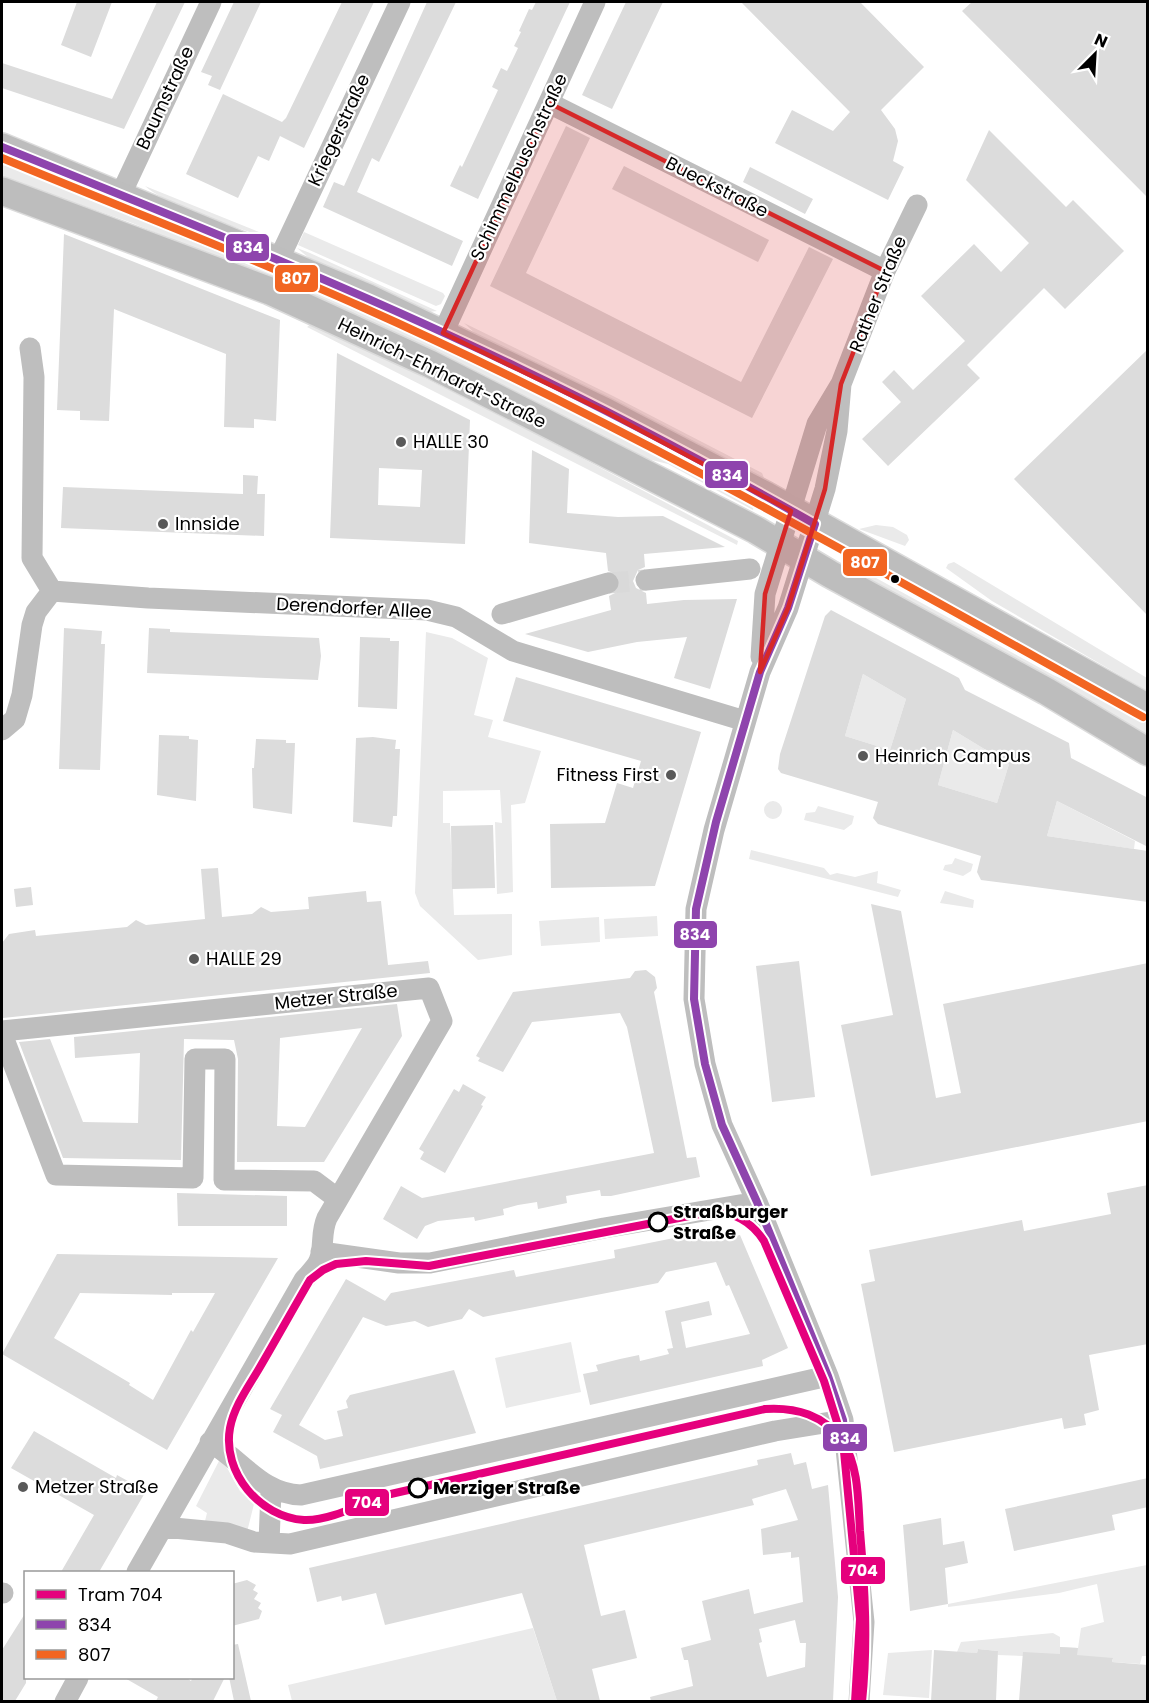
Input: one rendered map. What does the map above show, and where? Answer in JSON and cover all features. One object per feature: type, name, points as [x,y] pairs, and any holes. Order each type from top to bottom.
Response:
[{"type":"main road","name":"Heinrich-Ehrhardt-Straße","points":[[2,147],[279,259],[443,333],[606,412],[1148,708]]},
{"type":"main road","name":"Heinrich-Ehrhardt-Straße","points":[[2,190],[280,295],[430,364],[780,544],[1046,690],[1148,752]]},
{"type":"street","name":"Baumstraße","points":[[121,194],[211,2]]},
{"type":"street","name":"Kriegerstraße","points":[[279,259],[400,2]]},
{"type":"street","name":"Schimmelbuschstraße","points":[[443,333],[595,2]]},
{"type":"street","name":"Bueckstraße","points":[[549,103],[885,271]]},
{"type":"street","name":"Rather Straße","points":[[760,672],[765,594],[817,424],[841,384],[885,271],[917,205]]},
{"type":"street","points":[[2,730],[15,719],[22,695],[32,625],[36,612],[52,591],[32,558],[34,377],[30,348]]},
{"type":"street","name":"Rather Straße","points":[[841,384],[829,472],[788,608],[760,672],[716,822],[696,909],[694,999],[705,1064],[722,1125],[757,1202],[828,1376],[843,1420],[864,1622],[859,1701]]},
{"type":"street","points":[[646,580],[750,569]]},
{"type":"street","points":[[502,614],[608,583]]},
{"type":"street","name":"Derendorfer Allee","points":[[52,591],[427,610],[456,617],[513,651],[745,721]]},
{"type":"street","name":"Metzer Straße","points":[[138,1571],[303,1280],[317,1264],[321,1252],[323,1227],[442,1022],[429,988],[2,1033],[56,1175],[193,1178],[195,1059],[225,1059],[224,1180],[314,1181],[338,1199]]},
{"type":"street","points":[[321,1252],[399,1263],[430,1263],[604,1228],[757,1202]]},
{"type":"street","points":[[210,1442],[223,1449],[271,1490],[288,1495],[301,1495],[828,1376]]},
{"type":"street","points":[[163,1527],[227,1533],[254,1542],[290,1544],[776,1431],[843,1420]]},
{"type":"street","points":[[269,1543],[271,1490]]},
{"type":"street","points":[[65,1701],[77,1679]]},
{"type":"highlighted area","points":[[549,103],[885,271],[841,384],[825,489],[788,608],[760,672],[765,594],[791,511],[606,412],[443,333]]},
{"type":"shaded area","points":[[2,161],[242,257],[384,319],[524,386],[754,503],[753,510],[668,464],[635,456],[271,280],[132,223],[2,177]]},
{"type":"shaded area","points":[[145,186],[269,236],[260,236],[199,214],[166,200]]},
{"type":"shaded area","points":[[304,232],[443,293],[445,296],[441,304],[436,306],[298,245]]},
{"type":"shaded area","points":[[297,248],[437,311],[429,312],[309,258]]},
{"type":"shaded area","points":[[464,323],[613,396],[762,473],[764,478],[477,335]]},
{"type":"shaded area","points":[[311,324],[526,429],[738,541],[737,545],[307,327]]},
{"type":"shaded area","points":[[876,525],[893,527],[907,535],[909,540],[905,546],[859,529]]},
{"type":"shaded area","points":[[845,561],[1053,675],[1103,697],[1147,723],[1147,738],[977,638],[843,566]]},
{"type":"shaded area","points":[[954,562],[1147,678],[1147,691],[992,601],[946,568],[948,564]]},
{"type":"shaded area","points":[[426,632],[452,638],[488,658],[474,715],[493,720],[488,737],[541,751],[525,803],[511,805],[513,892],[497,894],[495,822],[502,823],[500,790],[443,791],[443,823],[450,823],[454,915],[512,914],[512,955],[478,960],[420,906],[415,893]]},
{"type":"shaded area","points":[[863,674],[906,699],[890,750],[845,736]]},
{"type":"shaded area","points":[[953,730],[1009,764],[997,803],[938,785]]},
{"type":"shaded area","points":[[773,801],[779,804],[782,810],[779,816],[773,819],[767,816],[764,810],[767,804]]},
{"type":"shaded area","points":[[1057,801],[1135,841],[1134,849],[1047,836]]},
{"type":"shaded area","points":[[818,806],[854,816],[852,824],[844,830],[804,820],[806,813],[815,812]]},
{"type":"shaded area","points":[[751,850],[824,868],[830,875],[837,873],[855,877],[878,871],[877,883],[901,890],[898,897],[749,859]]},
{"type":"shaded area","points":[[955,858],[973,864],[971,871],[963,876],[943,870],[945,865],[952,864]]},
{"type":"shaded area","points":[[945,891],[974,900],[973,908],[940,903]]},
{"type":"shaded area","points":[[657,916],[658,936],[605,939],[604,919]]},
{"type":"shaded area","points":[[599,917],[600,942],[541,946],[539,921]]},
{"type":"shaded area","points":[[571,1342],[581,1392],[506,1408],[495,1358]]},
{"type":"shaded area","points":[[221,1457],[240,1491],[254,1504],[247,1532],[204,1525],[207,1513],[196,1506]]},
{"type":"shaded area","points":[[1147,1565],[1147,1656],[1142,1656],[1140,1664],[1112,1662],[1113,1659],[998,1655],[998,1651],[978,1649],[977,1653],[957,1652],[961,1642],[1053,1633],[1060,1637],[1060,1647],[1078,1648],[1081,1628],[1104,1622],[1097,1584],[1059,1593],[948,1607],[948,1604]]},
{"type":"shaded area","points":[[533,1628],[557,1701],[292,1701],[288,1685]]},
{"type":"shaded area","points":[[932,1650],[929,1698],[883,1695],[888,1653]]},
{"type":"building","points":[[77,2],[112,2],[91,57],[61,45]]},
{"type":"building","points":[[157,2],[185,2],[124,129],[2,88],[2,63],[112,99]]},
{"type":"building","points":[[234,2],[261,2],[220,90],[208,85],[212,76],[201,72]]},
{"type":"building","points":[[342,2],[374,2],[304,148],[280,136],[269,161],[258,156],[238,198],[186,174],[223,94],[282,122],[286,118]]},
{"type":"building","points":[[427,2],[456,2],[379,162],[372,158],[357,192],[463,241],[452,266],[323,207],[334,182],[344,186]]},
{"type":"building","points":[[536,2],[570,2],[478,199],[450,186],[460,165],[462,167],[498,90],[492,87],[501,68],[507,71],[518,48],[514,46],[521,32],[519,31],[529,9],[532,10]]},
{"type":"building","points":[[626,2],[663,2],[612,109],[582,95]]},
{"type":"building","points":[[741,2],[860,2],[924,67],[881,110],[895,129],[898,141],[893,161],[904,167],[888,200],[775,143],[792,110],[833,131],[850,112]]},
{"type":"building","points":[[972,2],[1148,2],[1148,198],[962,11]]},
{"type":"building","points":[[566,126],[590,138],[526,273],[741,382],[809,247],[833,259],[752,418],[490,286]]},
{"type":"building","points":[[989,130],[1066,207],[1073,200],[1124,251],[1065,309],[1044,288],[967,365],[980,378],[888,466],[862,439],[901,402],[882,382],[894,370],[913,390],[965,341],[921,296],[974,244],[1001,272],[1029,243],[966,180]]},
{"type":"building","points":[[624,166],[769,240],[758,262],[612,189]]},
{"type":"building","points":[[750,167],[813,199],[805,214],[743,182]]},
{"type":"building","points":[[64,234],[280,320],[276,421],[254,419],[254,428],[224,427],[226,354],[114,309],[109,421],[80,420],[80,411],[57,410]]},
{"type":"building","points":[[1148,349],[1148,616],[1014,479]]},
{"type":"building","name":"HALLE 30","points":[[337,353],[470,420],[465,544],[330,538]],"holes":[[[379,468],[422,470],[420,507],[378,505]]]},
{"type":"building","points":[[532,450],[569,469],[567,513],[618,517],[663,516],[725,547],[644,554],[645,567],[638,570],[633,581],[636,588],[646,593],[647,604],[684,600],[737,599],[710,689],[674,678],[687,637],[637,642],[588,652],[525,634],[611,610],[609,596],[617,592],[620,585],[617,574],[608,571],[606,553],[529,543]]},
{"type":"building","points":[[243,475],[258,476],[257,494],[265,494],[264,536],[61,528],[63,487],[243,494]]},
{"type":"building","name":"Heinrich Campus","points":[[831,610],[959,678],[965,690],[1069,743],[1071,758],[1148,798],[1148,847],[1057,801],[1047,836],[1148,851],[1148,902],[981,880],[977,872],[981,856],[878,824],[873,818],[878,802],[781,773],[778,769],[780,754],[825,616]],"holes":[[[863,674],[906,699],[890,750],[845,736]],[[953,730],[1009,764],[997,803],[938,785]]]},
{"type":"building","points":[[64,628],[102,631],[101,644],[105,644],[100,770],[59,769]]},
{"type":"building","points":[[149,628],[170,629],[170,632],[319,638],[321,656],[318,680],[147,673]]},
{"type":"building","points":[[360,637],[390,638],[390,641],[399,641],[397,709],[358,707]]},
{"type":"building","points":[[516,677],[701,732],[655,886],[551,888],[550,824],[605,823],[617,783],[633,788],[641,761],[503,721]]},
{"type":"building","points":[[159,735],[189,736],[189,739],[198,740],[196,801],[157,795]]},
{"type":"building","points":[[373,737],[396,740],[395,749],[400,749],[397,816],[393,816],[392,827],[353,822],[356,738]]},
{"type":"building","points":[[256,739],[286,740],[286,743],[295,743],[292,814],[253,808],[252,768],[254,768]]},
{"type":"building","points":[[493,825],[495,888],[452,889],[451,826]]},
{"type":"building","name":"HALLE 29","points":[[218,868],[222,917],[252,914],[261,907],[271,912],[309,909],[308,897],[366,891],[367,902],[381,901],[388,965],[428,961],[430,973],[3,1018],[2,943],[9,934],[35,930],[36,936],[127,927],[136,920],[146,925],[205,919],[201,869]]},
{"type":"building","points":[[31,887],[33,905],[16,907],[14,889]]},
{"type":"building","points":[[871,904],[901,911],[936,1098],[961,1093],[943,1004],[1148,963],[1148,1121],[871,1176],[841,1025],[893,1015]]},
{"type":"building","points":[[799,961],[815,1097],[772,1102],[756,966]]},
{"type":"building","points":[[646,970],[655,977],[657,988],[654,992],[687,1158],[696,1157],[700,1177],[611,1196],[601,1196],[600,1190],[566,1196],[567,1203],[538,1209],[537,1202],[518,1205],[503,1209],[504,1215],[475,1221],[474,1217],[438,1221],[425,1226],[417,1239],[383,1219],[401,1186],[422,1198],[654,1153],[627,1027],[620,1013],[532,1022],[503,1072],[478,1061],[480,1058],[476,1056],[513,992],[630,978],[635,971]]},
{"type":"building","points":[[397,1004],[402,1036],[324,1162],[237,1162],[238,1059],[234,1040],[184,1039],[181,1160],[63,1158],[19,1042],[50,1039],[83,1122],[138,1123],[140,1053],[75,1058],[74,1037]],"holes":[[[362,1028],[305,1127],[277,1126],[280,1038]]]},
{"type":"building","points":[[463,1084],[486,1097],[445,1173],[420,1159],[424,1152],[419,1149],[454,1089],[459,1092]]},
{"type":"building","points":[[1148,1185],[1148,1344],[1089,1355],[1099,1410],[1084,1414],[1086,1425],[1064,1429],[1062,1418],[894,1452],[861,1284],[875,1281],[869,1250],[1022,1220],[1024,1231],[1111,1214],[1107,1193]]},
{"type":"building","points":[[177,1193],[287,1196],[287,1226],[178,1226]]},
{"type":"building","points":[[719,1229],[721,1239],[740,1235],[788,1348],[762,1360],[763,1366],[590,1405],[583,1374],[598,1371],[596,1365],[639,1355],[640,1361],[669,1354],[667,1349],[673,1348],[665,1311],[709,1301],[712,1315],[681,1322],[686,1348],[750,1334],[729,1285],[726,1286],[716,1262],[666,1272],[658,1283],[483,1317],[469,1309],[462,1319],[428,1327],[415,1321],[386,1326],[363,1317],[299,1425],[325,1440],[343,1436],[337,1411],[348,1408],[346,1401],[350,1395],[454,1370],[476,1433],[320,1469],[317,1456],[273,1432],[282,1415],[270,1409],[346,1279],[385,1301],[391,1293],[514,1270],[516,1277],[615,1258],[614,1250]]},
{"type":"building","points":[[57,1254],[278,1258],[167,1450],[2,1354]],"holes":[[[80,1293],[172,1295],[172,1293],[215,1293],[193,1332],[191,1330],[153,1400],[129,1385],[130,1383],[54,1338]]]},
{"type":"building","points":[[34,1431],[116,1478],[117,1475],[146,1491],[100,1571],[62,1571],[94,1515],[11,1468]]},
{"type":"building","points":[[791,1453],[794,1465],[806,1462],[812,1489],[828,1485],[838,1597],[833,1701],[651,1701],[650,1697],[693,1686],[688,1660],[684,1660],[681,1648],[711,1640],[702,1601],[749,1589],[754,1614],[803,1602],[799,1557],[791,1558],[791,1552],[763,1555],[761,1529],[798,1520],[786,1489],[752,1499],[754,1505],[584,1545],[601,1616],[625,1610],[637,1658],[592,1669],[600,1701],[557,1701],[522,1593],[385,1625],[376,1593],[342,1601],[341,1596],[317,1602],[309,1568],[758,1465],[757,1460]],"holes":[[[795,1620],[800,1643],[806,1643],[805,1667],[767,1677],[759,1643],[762,1642],[759,1629]]]},
{"type":"building","points":[[1148,1478],[1148,1507],[1112,1515],[1115,1530],[1014,1551],[1005,1509]]},
{"type":"building","points":[[941,1518],[943,1545],[964,1541],[968,1563],[945,1568],[948,1604],[910,1611],[903,1525]]},
{"type":"building","points":[[247,1580],[256,1585],[253,1590],[258,1593],[254,1599],[261,1603],[258,1608],[262,1611],[259,1619],[234,1625],[234,1583]]},
{"type":"building","points":[[24,1615],[24,1679],[26,1683],[15,1701],[2,1701],[2,1650]]},
{"type":"building","points":[[238,1644],[251,1701],[234,1701],[229,1679],[234,1679],[234,1645]]},
{"type":"building","points":[[1060,1647],[1078,1648],[1077,1655],[1113,1658],[1112,1662],[1148,1665],[1148,1701],[1019,1701],[1023,1652],[1060,1654]]},
{"type":"building","points":[[978,1649],[998,1651],[996,1701],[931,1701],[934,1650],[977,1653]]},
{"type":"building","points":[[126,1679],[188,1679],[191,1681],[192,1679],[224,1679],[213,1701],[156,1701],[158,1697]]},
{"type":"tunnel","points":[[608,583],[646,580]]},
{"type":"tram line","name":"704","points":[[710,1212],[719,1212],[741,1219],[748,1223],[764,1241],[824,1381],[843,1441],[827,1425],[808,1414],[798,1411],[765,1409],[382,1496],[344,1512],[314,1520],[288,1517],[273,1511],[247,1490],[238,1476],[229,1445],[230,1428],[235,1412],[242,1396],[310,1280],[323,1270],[336,1264],[366,1261],[429,1266],[710,1212]]},
{"type":"tram line","name":"704","points":[[843,1441],[852,1462],[858,1496],[865,1616],[862,1702]]},
{"type":"tram line","name":"704","points":[[843,1441],[860,1619],[855,1702]]},
{"type":"transit line","name":"834","points":[[2,147],[262,253],[455,338],[631,424],[815,524],[788,608],[760,672],[716,822],[696,909],[694,999],[705,1064],[722,1125],[757,1202],[828,1376],[843,1420],[864,1622],[859,1702]]},
{"type":"transit line","name":"807","points":[[2,158],[318,287],[462,353],[757,503],[1143,717]]},
{"type":"place","name":"HALLE 30","points":[[401,442]]},
{"type":"place","name":"Innside","points":[[163,524]]},
{"type":"place","name":"Heinrich Campus","points":[[863,756]]},
{"type":"place","name":"Fitness First","points":[[671,775]]},
{"type":"place","name":"HALLE 29","points":[[194,959]]},
{"type":"place","name":"Straßburger Straße","points":[[658,1222]]},
{"type":"place","name":"Metzer Straße","points":[[23,1487]]},
{"type":"place","name":"Merziger Straße","points":[[418,1488]]}]
